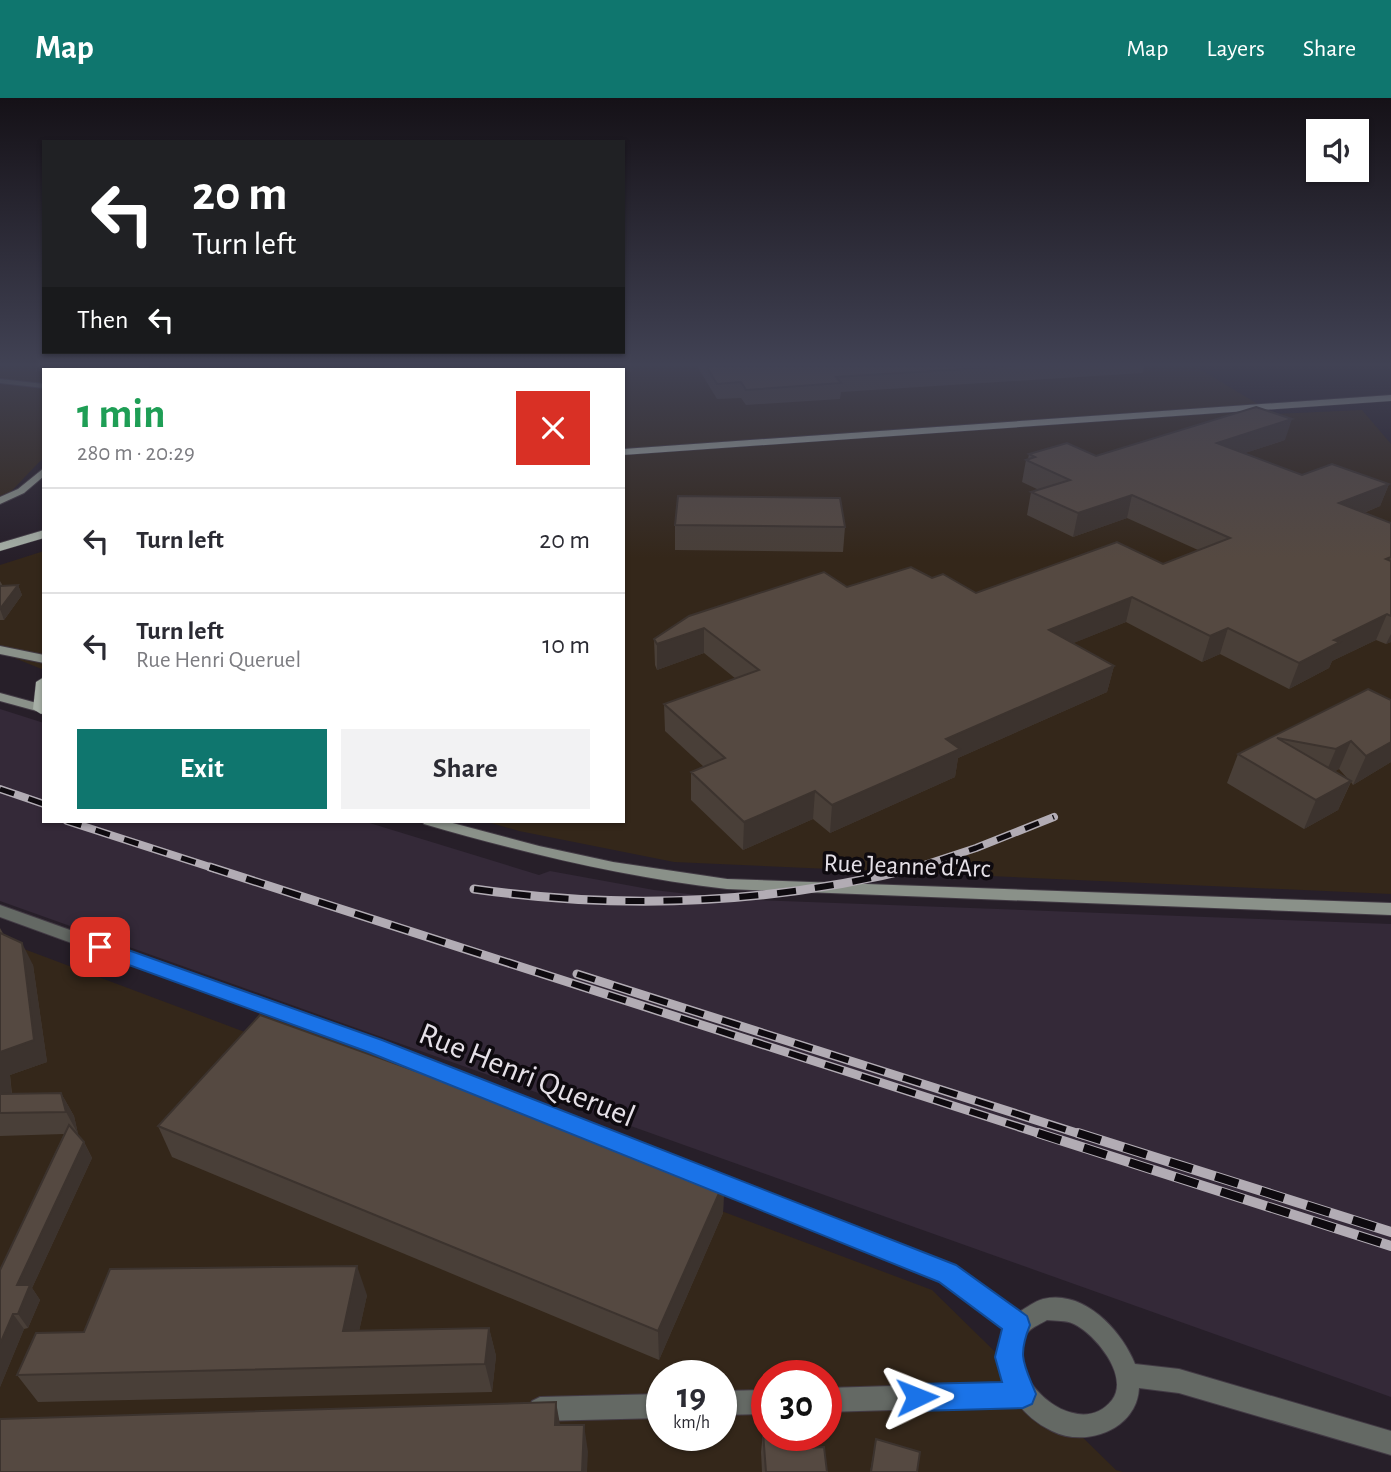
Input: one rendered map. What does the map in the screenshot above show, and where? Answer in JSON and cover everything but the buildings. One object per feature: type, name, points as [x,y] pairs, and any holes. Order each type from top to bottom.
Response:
[{"type":"main road","points":[[625,453],[939,430]]},
{"type":"main road","points":[[0,501],[21,491],[42,473]]},
{"type":"main road","points":[[0,547],[42,535]]},
{"type":"main road","points":[[0,554],[42,543]]},
{"type":"main road","points":[[0,650],[42,659]]},
{"type":"main road","points":[[0,696],[42,709]]},
{"type":"main road","name":"Rue Jeanne d'Arc","points":[[436,823],[580,862],[676,879],[727,884],[1391,909]]},
{"type":"street","name":"Rue Henri Queruel","points":[[0,911],[375,1046],[947,1273],[1018,1325]]},
{"type":"street","points":[[1045,1309],[1080,1315],[1097,1325],[1112,1340],[1122,1356],[1127,1375],[1126,1392],[1120,1408],[1108,1419],[1093,1426],[1074,1426],[1055,1420],[1037,1409],[1023,1394],[1013,1376],[1008,1357],[1010,1339],[1018,1325],[1030,1315],[1045,1309]]},
{"type":"street","points":[[1127,1375],[1179,1381],[1391,1443]]},
{"type":"street","points":[[842,1400],[1023,1394]]},
{"type":"street","points":[[515,1410],[646,1406]]},
{"type":"shaded area","points":[[0,430],[42,430],[42,459],[0,503]]},
{"type":"shaded area","points":[[625,430],[1379,430],[1391,444],[1391,894],[674,862],[491,823],[625,823]]},
{"type":"shaded area","points":[[42,552],[42,669],[0,652],[0,565]]},
{"type":"shaded area","points":[[0,709],[42,722],[42,823],[370,823],[539,875],[550,871],[654,890],[731,899],[1391,924],[1391,1397],[0,901]]},
{"type":"shaded area","points":[[0,940],[932,1290],[1116,1470],[1123,1472],[0,1472]]},
{"type":"railway","points":[[0,789],[42,803]]},
{"type":"railway","points":[[916,868],[976,848],[1054,817]]},
{"type":"railway","points":[[73,823],[216,869]]},
{"type":"railway","points":[[210,867],[1044,1135]]},
{"type":"railway","points":[[474,889],[585,900],[697,900],[809,889],[916,868]]},
{"type":"railway","points":[[912,869],[916,868]]},
{"type":"railway","points":[[577,974],[1083,1135]]},
{"type":"railway","points":[[1038,1133],[1391,1246]]},
{"type":"railway","points":[[1078,1133],[1391,1232]]},
{"type":"route","points":[[100,947],[375,1046],[947,1273],[1018,1325],[1010,1339],[1008,1357],[1013,1376],[1023,1394],[917,1397]]}]
